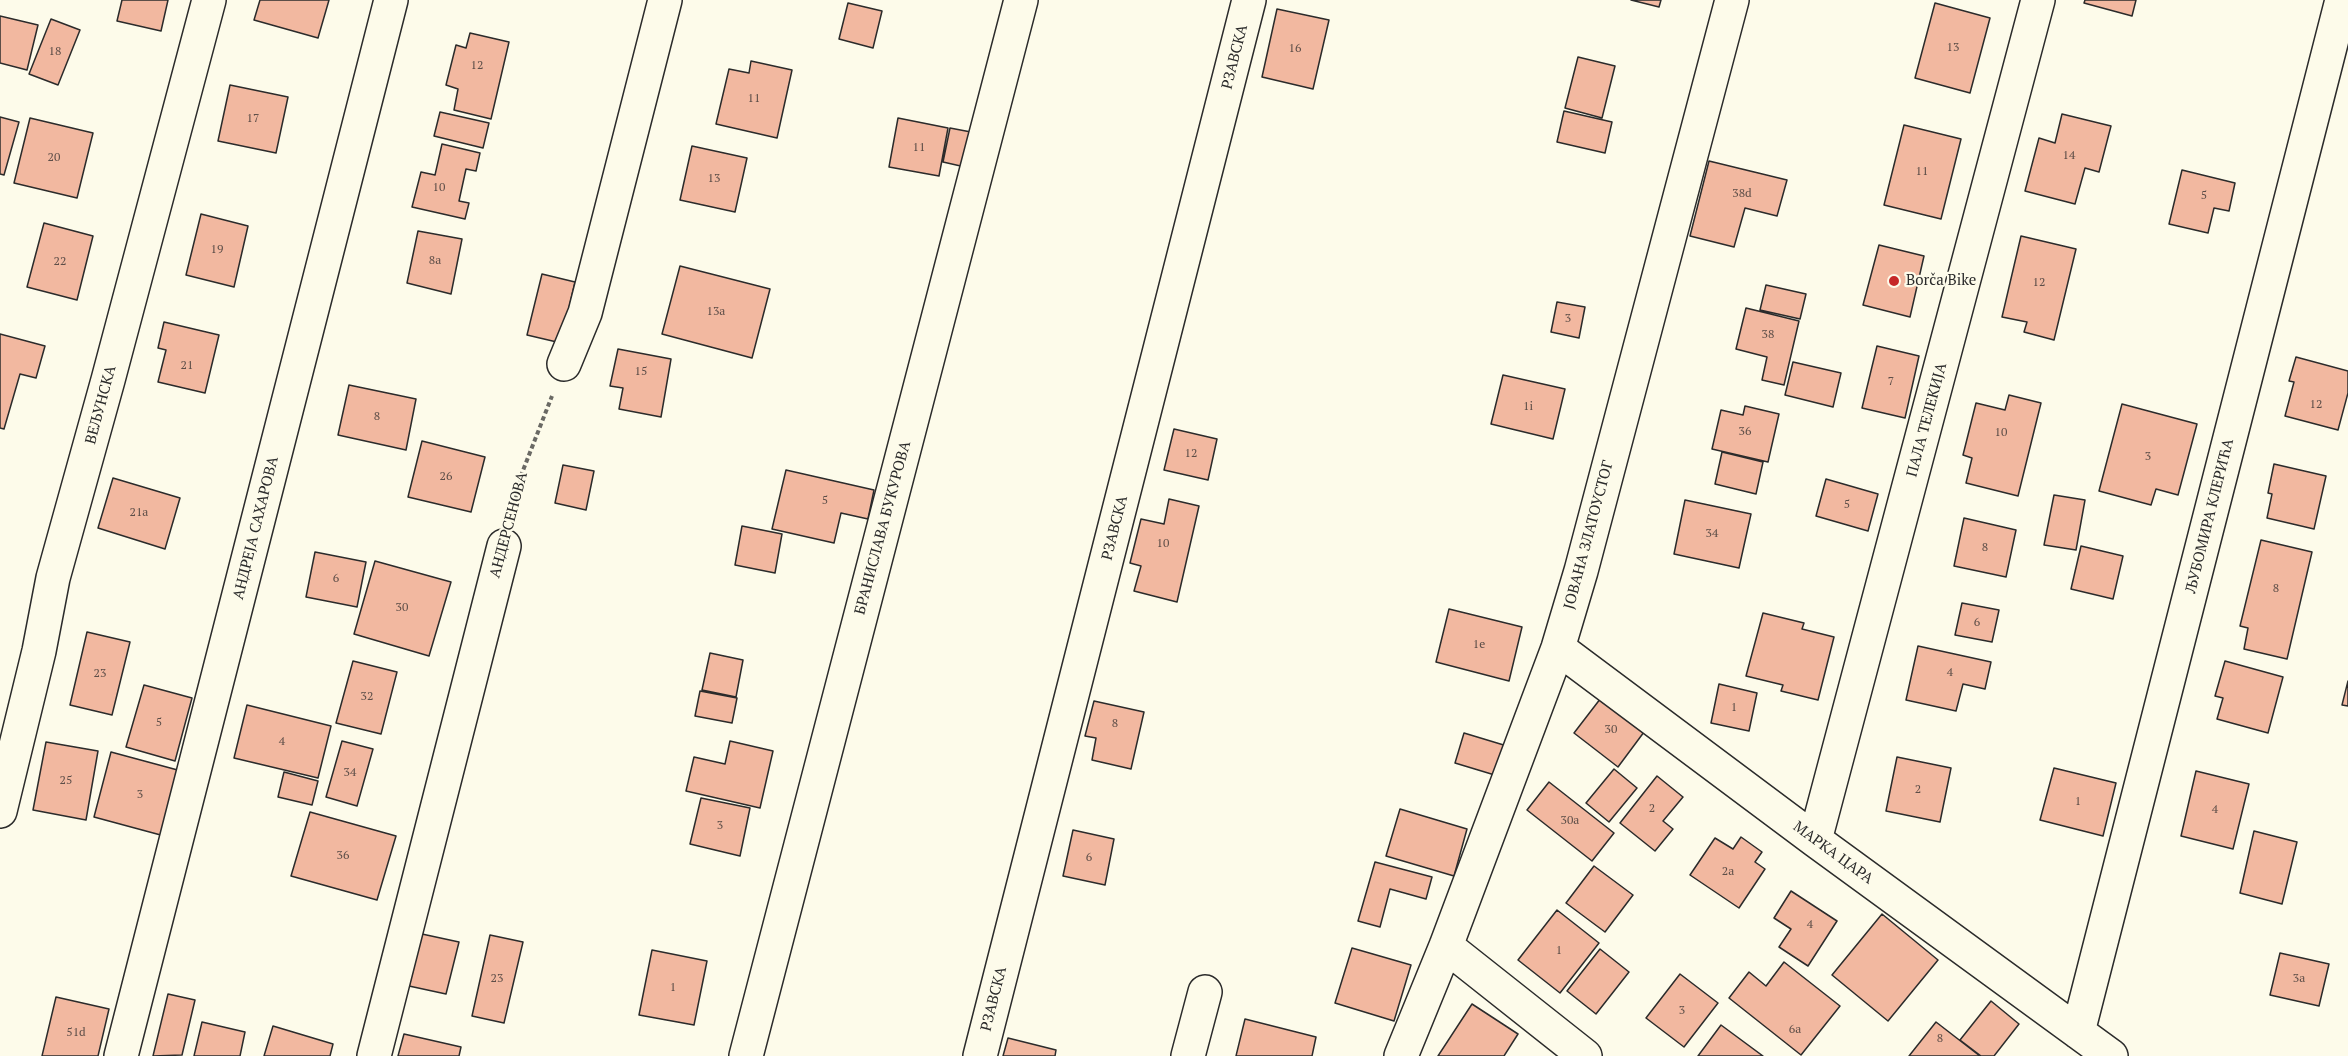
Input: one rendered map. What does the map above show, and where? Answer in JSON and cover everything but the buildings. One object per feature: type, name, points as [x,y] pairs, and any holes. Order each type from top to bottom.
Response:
[{"type":"street","name":"ВЕЉУНСКА","points":[[0,811],[39,651],[53,578],[209,0]]},
{"type":"street","name":"АНДРЕЈА САХАРОВА","points":[[121,1056],[391,0]]},
{"type":"street","points":[[564,364],[585,313],[665,0]]},
{"type":"street","name":"БРАНИСЛАВА БУКУРОВА","points":[[746,1056],[1020,0]]},
{"type":"street","name":"РЗАВСКА","points":[[980,1056],[1249,0]]},
{"type":"street","name":"ЈОВАНА ЗЛАТОУСТОГ","points":[[1401,1056],[1446,946],[1558,648],[1581,571],[1732,0]]},
{"type":"street","name":"ПАЛА ТЕЛЕКИЈА","points":[[1815,840],[2038,0]]},
{"type":"street","name":"ЉУБОМИРА КЛЕРИЋА","points":[[2078,1032],[2342,0]]},
{"type":"street","name":"АНДЕРСЕНОВА","points":[[374,1056],[504,546]]},
{"type":"street","name":"МАРКА ЦАРА","points":[[1558,648],[1815,840],[2111,1056]]},
{"type":"street","points":[[1446,946],[1585,1056]]},
{"type":"street","points":[[1188,1056],[1204,992]]},
{"type":"path","name":"АНДЕРСЕНОВА","points":[[504,546],[522,473],[564,364]]},
{"type":"place","name":"Borča Bike","points":[[1894,281]]}]
